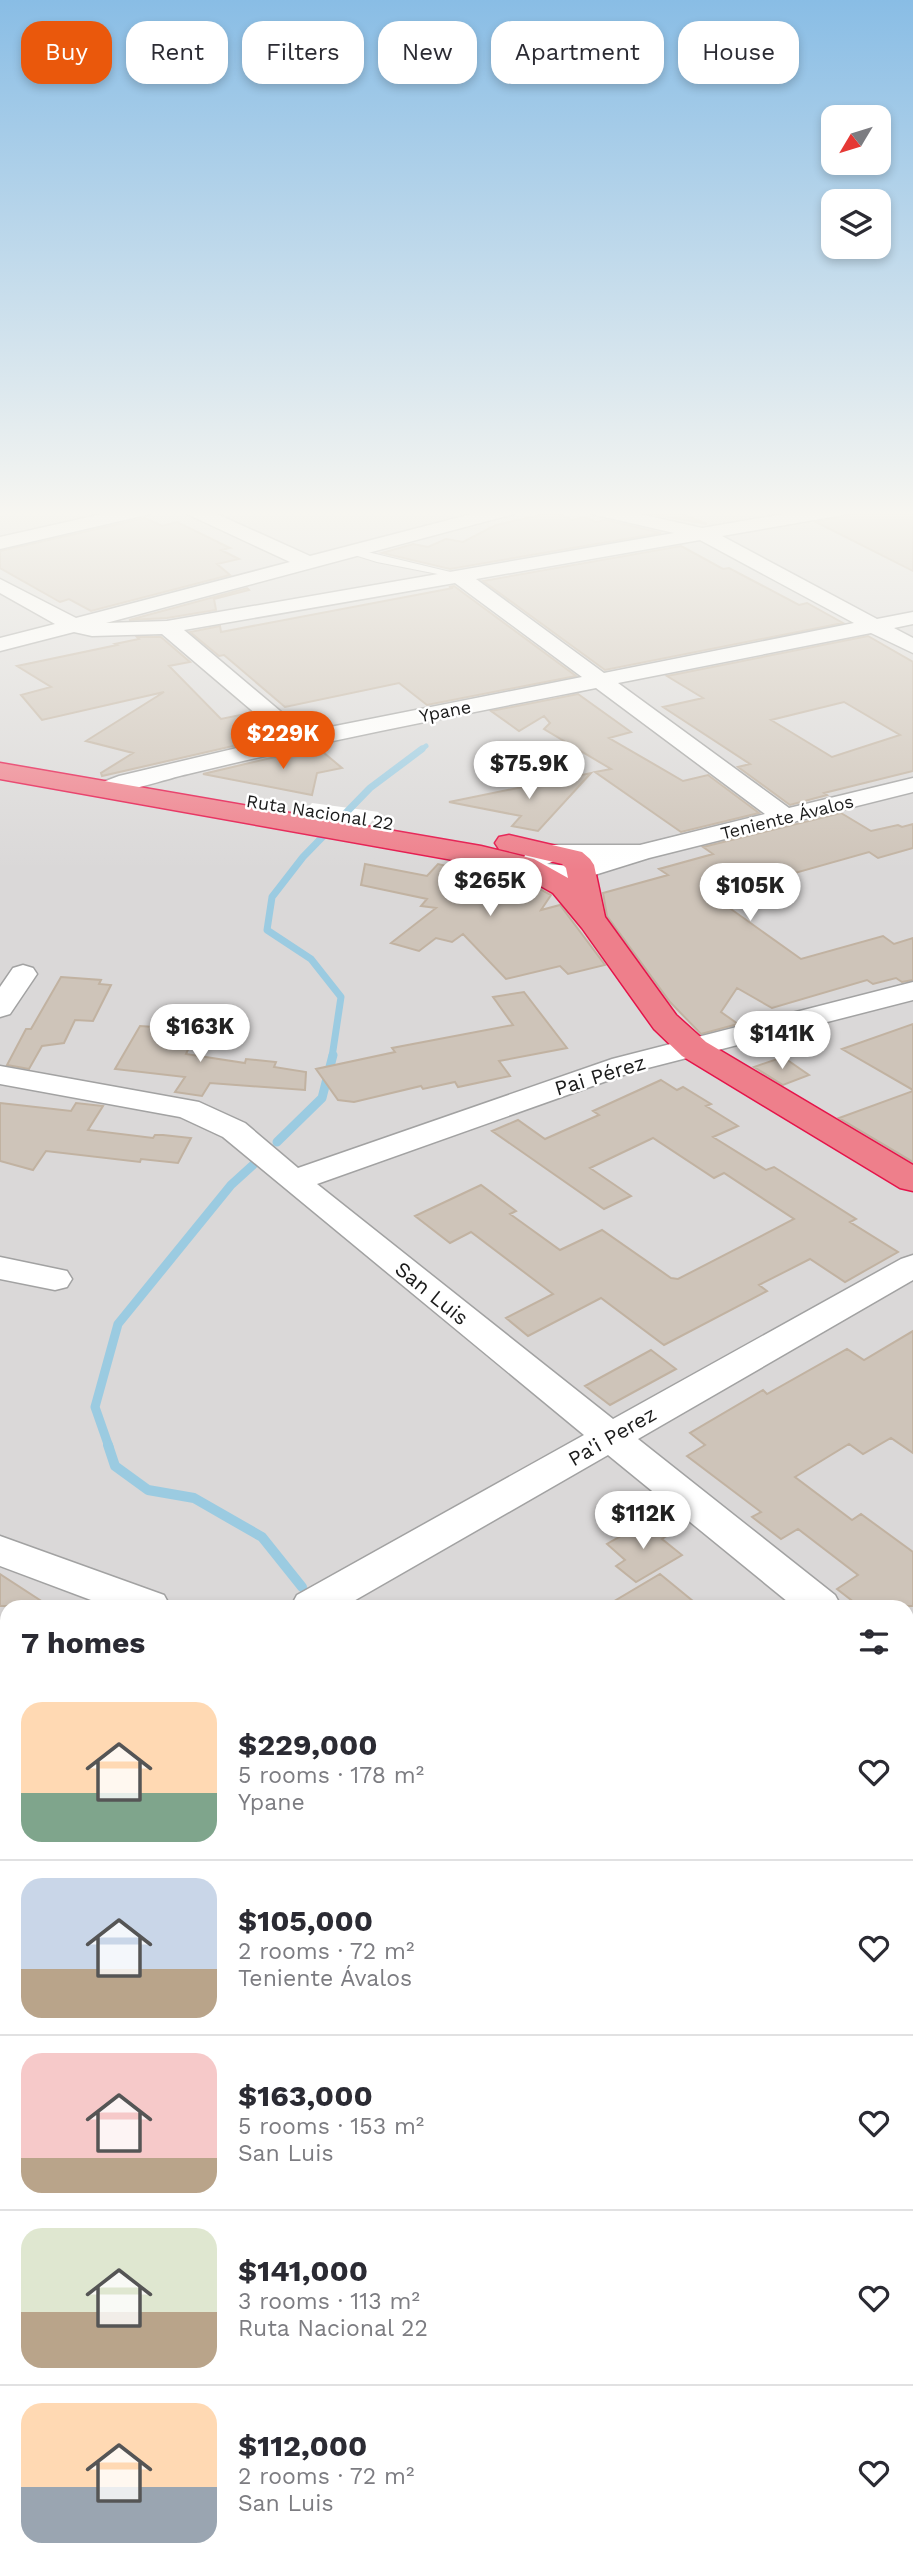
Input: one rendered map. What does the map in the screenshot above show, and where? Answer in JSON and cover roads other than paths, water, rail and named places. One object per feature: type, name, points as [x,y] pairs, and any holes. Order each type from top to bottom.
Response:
[{"type":"highway","name":"Ruta Nacional 22","points":[[0,757],[116,785]]},
{"type":"highway","name":"Ruta Nacional 22","points":[[0,771],[116,785],[337,822],[505,860],[560,865],[585,895],[593,922]]},
{"type":"highway","name":"Ruta Nacional 22","points":[[560,865],[572,896],[665,1022],[694,1049],[913,1180]]},
{"type":"street","points":[[0,645],[54,630]]},
{"type":"street","points":[[171,630],[300,740]]},
{"type":"street","points":[[533,630],[784,817]]},
{"type":"street","name":"Ypane","points":[[116,785],[300,740],[857,630]]},
{"type":"street","points":[[879,630],[913,647]]},
{"type":"street","name":"Teniente Ávalos","points":[[560,865],[640,853],[913,785]]},
{"type":"street","points":[[0,1008],[23,974]]},
{"type":"street","name":"Pai Pérez","points":[[293,1181],[623,1065],[913,991]]},
{"type":"street","name":"San Luis","points":[[0,1075],[188,1110],[234,1130],[293,1181],[813,1600]]},
{"type":"street","name":"Pa'i Perez","points":[[323,1600],[913,1266]]},
{"type":"street","points":[[0,1268],[55,1279]]},
{"type":"street","points":[[0,1550],[133,1600]]},
{"type":"waterway","points":[[419,751],[426,746]]},
{"type":"waterway","points":[[332,1057],[341,997],[311,959],[267,930],[272,897],[303,857],[370,788],[422,749]]},
{"type":"waterway","points":[[277,1142],[322,1098],[333,1055]]},
{"type":"waterway","points":[[109,1447],[95,1407],[118,1324],[231,1185],[253,1165]]},
{"type":"waterway","points":[[108,1445],[115,1466],[148,1490],[194,1498],[262,1537],[302,1587]]}]
